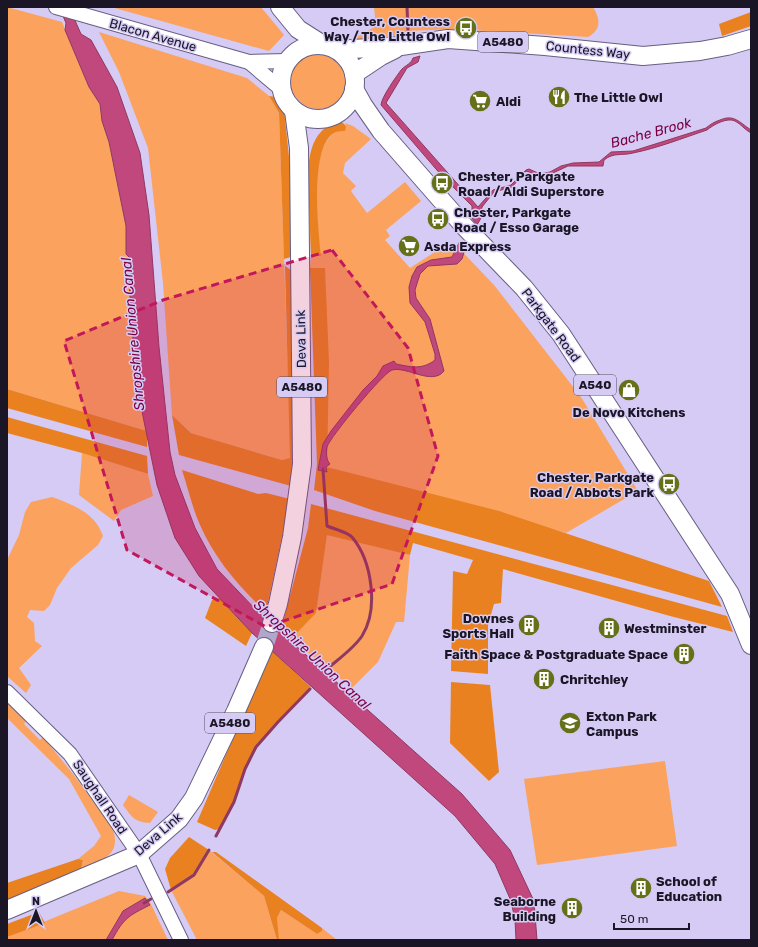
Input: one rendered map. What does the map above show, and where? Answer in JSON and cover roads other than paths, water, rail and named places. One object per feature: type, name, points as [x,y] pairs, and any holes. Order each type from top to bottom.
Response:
[{"type":"main road","name":"A540","points":[[280,7],[298,29],[320,43],[337,50],[345,56],[354,82]]},
{"type":"main road","points":[[298,29],[293,55],[283,69],[281,89],[286,101],[294,111],[308,118],[324,119]]},
{"type":"main road","name":"Countess Way","points":[[337,50],[401,46],[448,38],[531,44],[643,56],[700,51],[751,39]]},
{"type":"main road","points":[[293,55],[320,43]]},
{"type":"main road","name":"Countess Way","points":[[354,82],[381,56],[401,46]]},
{"type":"main road","points":[[299,148],[312,128],[324,119],[341,112],[352,98],[354,82]]},
{"type":"main road","name":"Parkgate Road","points":[[354,82],[363,105],[381,130],[464,226],[524,288],[561,334],[730,594],[751,645]]},
{"type":"main road","name":"Deva Link","points":[[272,623],[278,604],[292,537],[302,464],[299,148],[294,111]]},
{"type":"main road","name":"Parkgate Road","points":[[341,112],[355,116],[381,130]]},
{"type":"main road","name":"Deva Link","points":[[7,910],[139,854],[179,819],[194,798],[264,647]]},
{"type":"street","name":"Blacon Avenue","points":[[56,7],[249,62],[281,89]]},
{"type":"street","name":"Blacon Avenue","points":[[249,62],[293,55]]},
{"type":"street","name":"Saughall Road","points":[[7,692],[70,754],[139,854],[181,940]]},
{"type":"water","name":"Shropshire Union Canal","points":[[59,7],[69,7],[81,34],[91,40],[117,87],[140,153],[149,215],[159,347],[170,452],[175,475],[195,528],[217,569],[258,612],[462,794],[510,850],[534,901],[537,940],[516,940],[515,920],[511,901],[495,864],[455,816],[252,633],[199,576],[175,538],[157,485],[136,382],[129,283],[132,277],[132,260],[126,254],[126,226],[109,142],[102,121],[100,104],[89,87],[65,30],[66,23]]},
{"type":"water","points":[[420,56],[418,62],[407,68],[386,103],[478,207],[493,190],[511,185],[526,170],[529,169],[540,174],[550,172],[561,166],[573,163],[599,162],[611,152],[633,151],[706,128],[714,122],[725,118],[733,118],[751,130],[751,133],[735,121],[728,120],[716,124],[707,130],[661,146],[629,154],[611,156],[604,160],[603,166],[568,166],[541,177],[526,171],[512,187],[494,192],[482,207],[481,218],[477,225],[471,217],[472,206],[442,176],[381,105],[386,92],[402,69],[410,63],[413,58]]},
{"type":"water","points":[[460,241],[465,249],[462,259],[457,264],[428,266],[420,274],[415,290],[416,298],[430,319],[444,371],[433,377],[398,370],[392,370],[387,373],[330,441],[326,454],[330,464],[326,467],[327,472],[318,470],[323,444],[331,431],[363,390],[377,376],[383,366],[394,361],[396,364],[416,367],[426,365],[435,360],[435,354],[425,322],[410,303],[409,287],[412,276],[417,267],[431,260],[452,257]]},
{"type":"water","points":[[145,898],[150,905],[127,918],[112,940],[106,940],[123,911]]},
{"type":"waterway","points":[[407,7],[408,31]]},
{"type":"waterway","name":"Shropshire Union Canal","points":[[323,469],[327,526],[350,535],[359,547],[368,572],[372,599],[367,625],[362,636],[351,649],[328,668]]},
{"type":"waterway","points":[[216,836],[234,802],[245,769],[256,747],[310,689]]},
{"type":"waterway","points":[[168,892],[194,875],[209,850]]},
{"type":"waterway","points":[[144,903],[151,899]]},
{"type":"tunnel","points":[[264,647],[272,623]]},
{"type":"place","name":"Chester, Countess Way / The Little Owl","points":[[466,28]]},
{"type":"place","name":"The Little Owl","points":[[559,97]]},
{"type":"place","name":"Aldi","points":[[480,101]]},
{"type":"place","name":"Chester, Parkgate Road / Aldi Superstore","points":[[442,183]]},
{"type":"place","name":"Chester, Parkgate Road / Esso Garage","points":[[438,219]]},
{"type":"place","name":"Asda Express","points":[[409,246]]},
{"type":"place","name":"De Novo Kitchens","points":[[629,390]]},
{"type":"place","name":"Chester, Parkgate Road / Abbots Park","points":[[669,484]]},
{"type":"place","name":"Downes Sports Hall","points":[[529,625]]},
{"type":"place","name":"Westminster","points":[[609,628]]},
{"type":"place","name":"Faith Space & Postgraduate Space","points":[[684,654]]},
{"type":"place","name":"Chritchley","points":[[544,679]]},
{"type":"place","name":"Exton Park Campus","points":[[570,723]]},
{"type":"place","name":"School of Education","points":[[641,888]]},
{"type":"place","name":"Seaborne Building","points":[[572,908]]},
{"type":"water label","name":"Bache Brook","points":[[651,133]]}]
